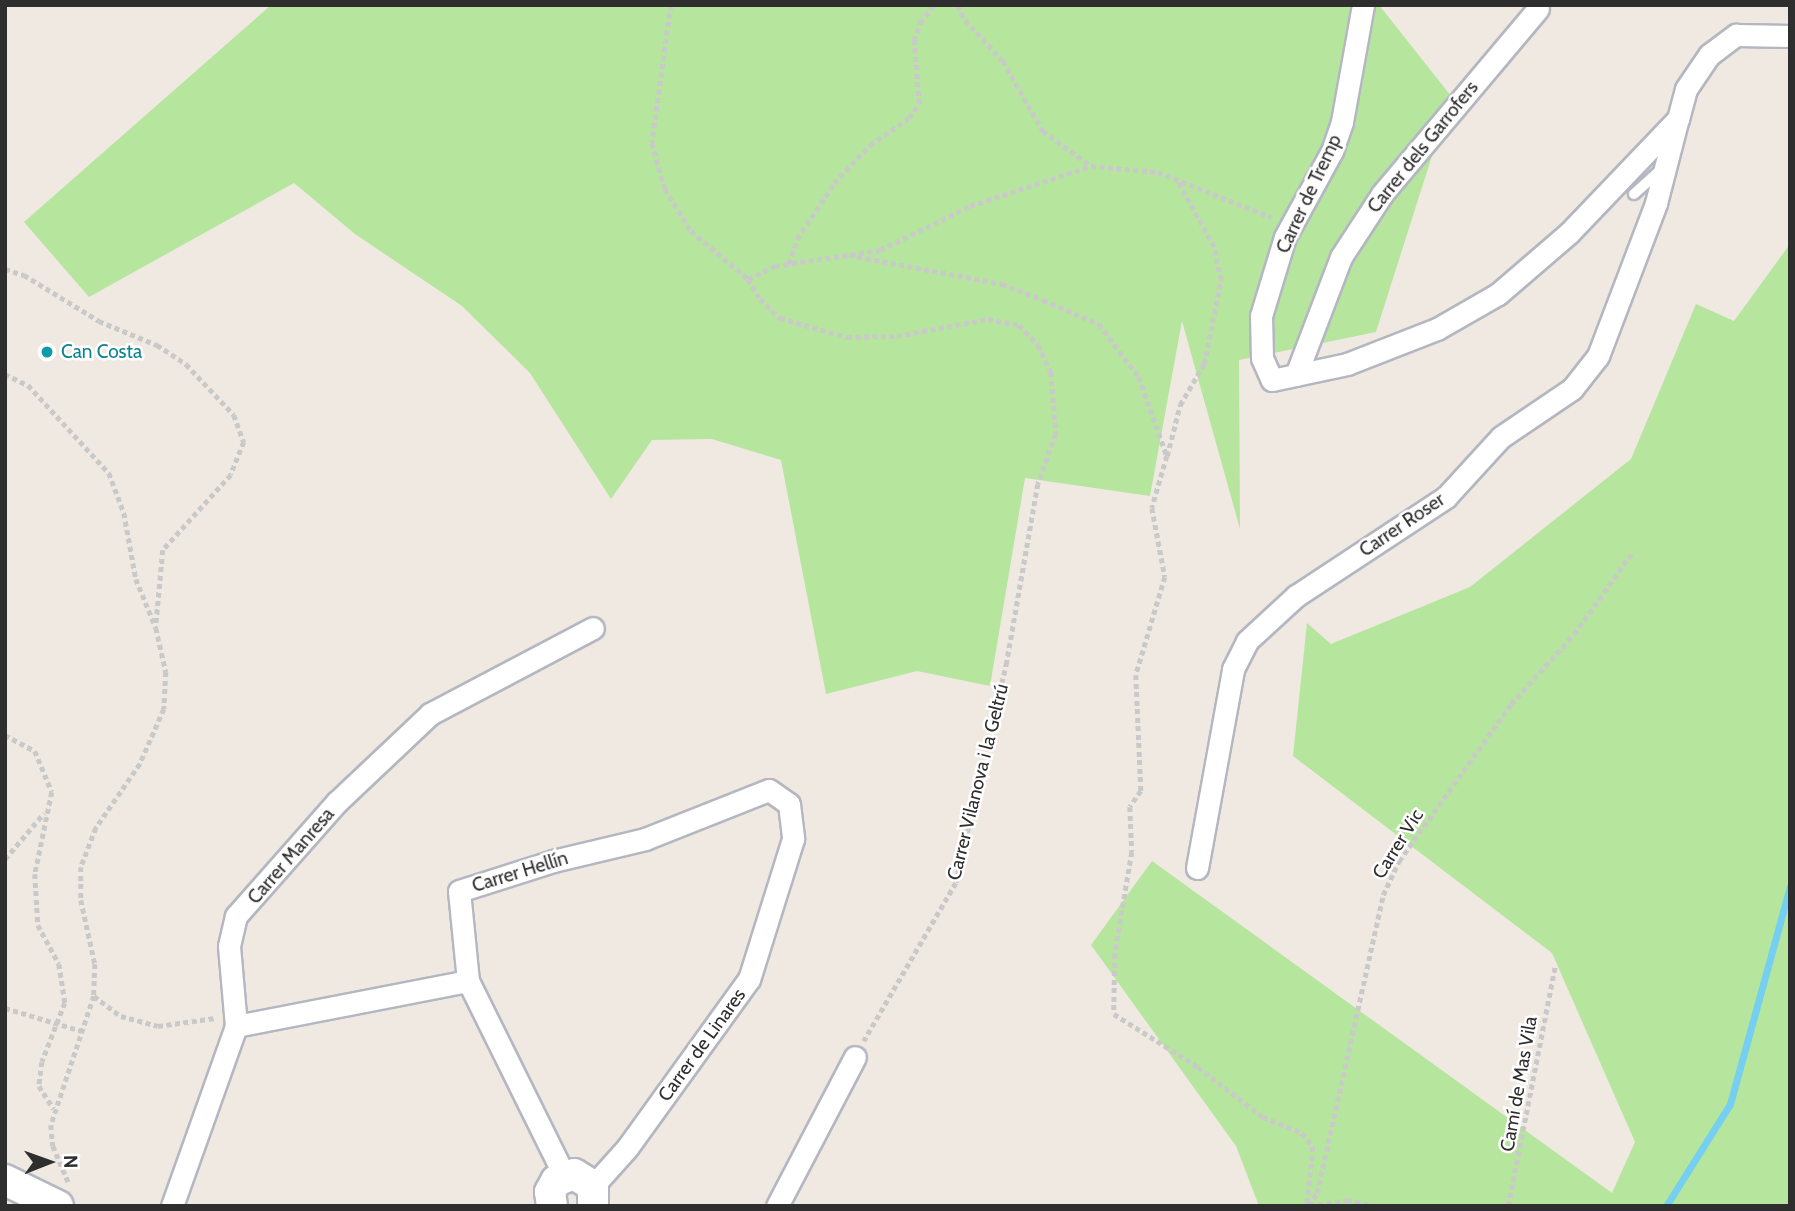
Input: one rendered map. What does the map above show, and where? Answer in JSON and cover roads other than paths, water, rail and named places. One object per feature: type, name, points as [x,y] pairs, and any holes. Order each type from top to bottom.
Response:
[{"type":"street","name":"Carrer de Tremp","points":[[1296,375],[1272,380],[1262,358],[1261,316],[1292,225],[1342,122],[1363,5]]},
{"type":"street","name":"Carrer dels Garrofers","points":[[1296,375],[1341,257],[1382,194],[1538,9]]},
{"type":"street","name":"Carrer Roser","points":[[1197,868],[1233,669],[1247,640],[1296,596],[1446,497],[1501,437],[1572,389],[1598,356],[1666,166],[1686,89],[1709,55],[1736,35],[1790,36]]},
{"type":"street","points":[[1296,375],[1348,365],[1437,329],[1498,294],[1569,233],[1678,119]]},
{"type":"street","name":"Carrer Manresa","points":[[172,1206],[236,1026],[229,946],[236,916],[337,802],[430,714],[593,628]]},
{"type":"street","name":"Carrer Hellín","points":[[564,1175],[468,981],[459,891],[553,861],[645,839],[769,790],[789,804]]},
{"type":"street","name":"Carrer de Linares","points":[[593,1196],[749,979],[793,839],[789,804]]},
{"type":"street","points":[[236,1026],[468,981]]},
{"type":"street","points":[[778,1206],[855,1057]]},
{"type":"street","points":[[552,1206],[551,1188],[564,1175],[582,1176],[593,1196]]},
{"type":"street","points":[[5,1180],[65,1200]]},
{"type":"lane","points":[[1634,194],[1666,166]]},
{"type":"waterway","points":[[1666,1206],[1730,1104],[1790,886]]},
{"type":"place","name":"Can Costa","points":[[47,352]]}]
